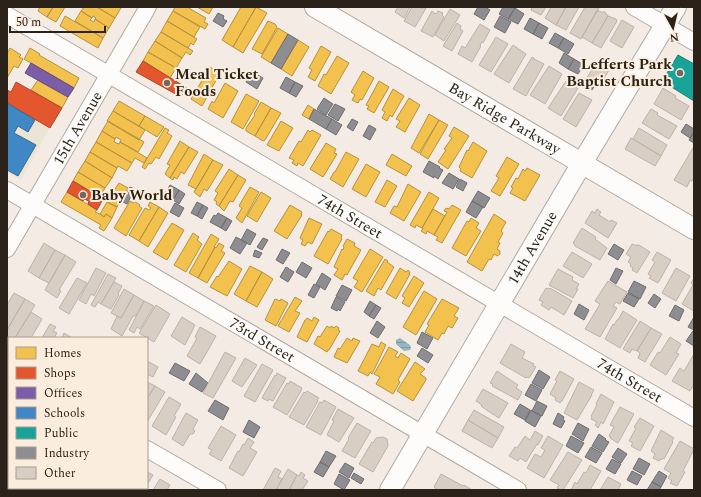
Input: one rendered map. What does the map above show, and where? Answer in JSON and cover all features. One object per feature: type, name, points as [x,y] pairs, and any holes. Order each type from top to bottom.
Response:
[{"type":"main road","name":"Bay Ridge Parkway","points":[[315,7],[694,229]]},
{"type":"main road","name":"14th Avenue","points":[[390,490],[582,163],[676,7]]},
{"type":"street","name":"15th Avenue","points":[[7,249],[148,7]]},
{"type":"street","points":[[634,7],[694,42]]},
{"type":"street","name":"74th Street","points":[[7,15],[694,418]]},
{"type":"street","name":"73rd Street","points":[[7,190],[518,490]]},
{"type":"street","points":[[148,450],[218,490]]},
{"type":"shaded area","points":[[7,103],[50,128],[21,180],[7,172]]},
{"type":"water","points":[[400,338],[410,345],[410,350],[404,351],[396,344],[396,340]]},
{"type":"building: Homes","points":[[40,7],[53,7],[47,17],[38,11]]},
{"type":"building: Homes","points":[[53,7],[65,7],[56,22],[47,17]]},
{"type":"building: Homes","points":[[84,7],[97,7],[115,18],[109,28],[93,16],[92,18],[81,11]]},
{"type":"building: Homes","points":[[97,7],[120,7],[121,8],[115,18]]},
{"type":"building: Homes","points":[[175,7],[187,7],[206,18],[204,22],[208,24],[205,29],[173,11]]},
{"type":"building: Homes","points":[[197,7],[213,7],[209,14]]},
{"type":"building: Homes","points":[[241,7],[256,7],[233,47],[222,40]]},
{"type":"building: Homes","points":[[256,7],[267,13],[243,53],[233,47]]},
{"type":"building: Homes","points":[[81,11],[92,18],[90,20],[94,22],[95,19],[109,28],[103,38],[75,21]]},
{"type":"building: Homes","points":[[173,11],[200,27],[194,37],[167,21]]},
{"type":"building: Homes","points":[[65,16],[103,38],[98,48],[60,26]]},
{"type":"building: Homes","points":[[167,21],[197,39],[193,45],[191,43],[188,48],[161,32]]},
{"type":"building: Homes","points":[[268,21],[275,24],[277,27],[262,54],[252,49]]},
{"type":"building: Homes","points":[[278,28],[288,34],[271,63],[261,57]]},
{"type":"building: Homes","points":[[161,32],[193,51],[190,55],[186,52],[182,58],[155,41]]},
{"type":"building: Homes","points":[[298,40],[309,47],[292,76],[281,69]]},
{"type":"building: Homes","points":[[155,41],[182,58],[176,68],[148,52]]},
{"type":"building: Homes","points":[[321,46],[331,52],[315,81],[308,77],[312,70],[309,68]]},
{"type":"building: Homes","points":[[10,48],[21,55],[19,57],[23,59],[18,68],[14,66],[7,78],[7,54]]},
{"type":"building: Homes","points":[[30,48],[40,54],[39,55],[79,78],[74,88],[24,59]]},
{"type":"building: Homes","points":[[148,52],[176,68],[170,78],[143,61]]},
{"type":"building: Homes","points":[[337,56],[349,63],[331,94],[318,86],[324,74],[326,75]]},
{"type":"building: Homes","points":[[210,67],[220,73],[202,106],[191,99]]},
{"type":"building: Homes","points":[[363,71],[374,78],[362,100],[360,99],[358,103],[352,100],[355,95],[351,92]]},
{"type":"building: Homes","points":[[38,80],[68,97],[62,108],[31,90]]},
{"type":"building: Homes","points":[[379,81],[389,87],[374,113],[367,109],[369,106],[366,105]]},
{"type":"building: Homes","points":[[225,83],[238,91],[223,118],[208,109],[212,101],[214,103]]},
{"type":"building: Homes","points":[[393,89],[404,96],[392,117],[390,115],[387,121],[382,118],[385,112],[382,110]]},
{"type":"building: Homes","points":[[246,94],[259,101],[243,129],[231,122]]},
{"type":"building: Homes","points":[[409,98],[420,105],[405,132],[396,127],[400,121],[396,119]]},
{"type":"building: Homes","points":[[119,101],[145,116],[139,126],[113,111]]},
{"type":"building: Homes","points":[[261,102],[271,108],[255,136],[246,131],[246,128],[255,115],[254,114]]},
{"type":"building: Homes","points":[[308,105],[314,109],[309,119],[302,115]]},
{"type":"building: Homes","points":[[271,108],[281,113],[263,141],[255,136]]},
{"type":"building: Homes","points":[[113,111],[145,130],[139,140],[107,121]]},
{"type":"building: Homes","points":[[429,114],[439,120],[419,153],[411,148]]},
{"type":"building: Homes","points":[[145,116],[164,127],[157,137],[139,126]]},
{"type":"building: Homes","points":[[439,120],[448,125],[428,159],[420,154]]},
{"type":"building: Homes","points":[[108,121],[144,142],[138,152],[120,142],[121,140],[116,137],[115,139],[102,131]]},
{"type":"building: Homes","points":[[281,121],[293,128],[279,151],[267,145]]},
{"type":"building: Homes","points":[[454,127],[469,136],[448,169],[438,162],[446,150],[444,149],[452,138],[449,136]]},
{"type":"building: Homes","points":[[165,128],[169,130],[167,133],[172,136],[159,159],[156,157],[145,169],[142,167]]},
{"type":"building: Homes","points":[[308,130],[310,132],[312,130],[321,135],[303,166],[298,163],[297,166],[292,163],[294,160],[289,158],[299,141],[301,142]]},
{"type":"building: Homes","points":[[102,131],[115,139],[114,142],[119,144],[120,142],[147,158],[144,163],[135,158],[132,163],[96,142]]},
{"type":"building: Homes","points":[[180,141],[189,147],[170,178],[165,174],[170,165],[167,164]]},
{"type":"building: Homes","points":[[96,142],[132,163],[127,171],[118,166],[117,168],[90,152]]},
{"type":"building: Homes","points":[[473,142],[487,151],[472,178],[460,171],[461,169],[459,167],[467,150],[468,151]]},
{"type":"building: Homes","points":[[326,143],[336,149],[334,153],[337,154],[323,177],[310,169]]},
{"type":"building: Homes","points":[[189,147],[198,152],[184,174],[181,172],[177,179],[174,177],[173,180],[170,178]]},
{"type":"building: Homes","points":[[90,152],[117,168],[112,178],[85,161]]},
{"type":"building: Homes","points":[[346,152],[359,159],[343,187],[330,179]]},
{"type":"building: Homes","points":[[204,154],[213,160],[196,189],[188,185]]},
{"type":"building: Homes","points":[[392,154],[412,166],[406,176],[386,165]]},
{"type":"building: Homes","points":[[507,157],[519,164],[500,196],[491,191],[499,178],[496,176]]},
{"type":"building: Homes","points":[[213,160],[223,165],[207,191],[204,189],[200,197],[194,192]]},
{"type":"building: Homes","points":[[85,161],[112,178],[105,188],[78,172]]},
{"type":"building: Homes","points":[[366,164],[380,172],[366,197],[352,189]]},
{"type":"building: Homes","points":[[527,168],[540,175],[525,201],[510,193],[513,188],[511,187],[516,178],[518,179],[523,169],[525,171]]},
{"type":"building: Homes","points":[[229,169],[238,175],[219,206],[214,200],[218,193],[215,191]]},
{"type":"building: Homes","points":[[78,172],[105,188],[100,197],[73,181]]},
{"type":"building: Homes","points":[[238,175],[246,180],[233,202],[230,201],[224,211],[219,206]]},
{"type":"building: Homes","points":[[387,180],[397,186],[385,207],[375,202]]},
{"type":"building: Homes","points":[[119,183],[128,188],[122,198],[113,192]]},
{"type":"building: Homes","points":[[408,184],[421,192],[404,221],[390,213],[394,206],[397,207]]},
{"type":"building: Homes","points":[[250,187],[259,192],[242,223],[236,218],[242,208],[239,206]]},
{"type":"building: Homes","points":[[67,192],[97,210],[95,212],[104,217],[106,214],[112,218],[104,231],[99,228],[101,225],[61,202]]},
{"type":"building: Homes","points":[[113,192],[122,198],[117,207],[107,202]]},
{"type":"building: Homes","points":[[261,192],[271,198],[257,222],[247,216]]},
{"type":"building: Homes","points":[[429,192],[439,198],[422,228],[416,225],[415,228],[410,225]]},
{"type":"building: Homes","points":[[130,201],[133,203],[134,201],[142,208],[126,236],[114,228]]},
{"type":"building: Homes","points":[[107,202],[117,207],[112,218],[106,214],[104,217],[100,214]]},
{"type":"building: Homes","points":[[150,202],[159,207],[139,241],[129,235],[145,208],[149,210],[151,208],[148,206]]},
{"type":"building: Homes","points":[[290,205],[302,212],[302,215],[287,239],[274,231]]},
{"type":"building: Homes","points":[[452,205],[461,210],[442,243],[436,240],[438,237],[434,235],[447,212],[444,211],[446,208],[449,209]]},
{"type":"building: Homes","points":[[159,207],[168,213],[148,247],[139,241]]},
{"type":"building: Homes","points":[[433,209],[445,216],[434,235],[427,231],[426,234],[421,231]]},
{"type":"building: Homes","points":[[494,214],[506,222],[501,231],[503,233],[498,242],[500,243],[497,249],[500,251],[500,254],[497,256],[494,254],[491,260],[489,259],[482,271],[467,262]]},
{"type":"building: Homes","points":[[309,218],[322,224],[312,244],[308,242],[305,246],[301,244],[303,240],[300,238]]},
{"type":"building: Homes","points":[[471,218],[479,223],[476,228],[481,231],[466,256],[452,248],[467,221],[469,222]]},
{"type":"building: Homes","points":[[172,223],[184,230],[167,260],[153,252]]},
{"type":"building: Homes","points":[[331,229],[342,235],[342,239],[328,264],[314,256],[328,231],[329,232]]},
{"type":"building: Homes","points":[[193,233],[199,237],[197,240],[202,244],[186,272],[174,265]]},
{"type":"building: Homes","points":[[211,234],[219,239],[198,278],[189,273]]},
{"type":"building: Homes","points":[[347,239],[355,243],[354,246],[361,250],[347,275],[345,274],[342,280],[334,275],[338,269],[334,267]]},
{"type":"building: Homes","points":[[219,243],[224,246],[221,251],[225,253],[207,283],[198,278],[215,247],[216,248]]},
{"type":"building: Homes","points":[[370,249],[383,257],[362,292],[354,287],[358,281],[353,278]]},
{"type":"building: Homes","points":[[385,259],[394,267],[381,290],[378,288],[374,296],[366,291]]},
{"type":"building: Homes","points":[[229,261],[242,269],[227,296],[210,287]]},
{"type":"building: Homes","points":[[250,266],[262,272],[246,301],[234,294]]},
{"type":"building: Homes","points":[[400,268],[406,272],[408,270],[410,274],[396,299],[386,293]]},
{"type":"building: Homes","points":[[262,272],[273,279],[257,307],[246,301]]},
{"type":"building: Homes","points":[[414,276],[424,283],[409,307],[402,303],[405,298],[402,296]]},
{"type":"building: Homes","points":[[424,291],[437,299],[416,335],[403,327]]},
{"type":"building: Homes","points":[[295,297],[302,301],[295,311],[300,313],[289,332],[278,326]]},
{"type":"building: Homes","points":[[275,299],[280,301],[281,299],[288,303],[276,326],[265,320]]},
{"type":"building: Homes","points":[[442,299],[459,308],[454,316],[458,318],[452,328],[448,326],[444,334],[442,333],[438,340],[425,332],[429,325],[427,324]]},
{"type":"building: Homes","points":[[314,317],[319,320],[307,342],[297,337],[305,320],[307,318],[312,321]]},
{"type":"building: Homes","points":[[327,326],[334,328],[336,326],[340,331],[327,352],[314,344],[318,336],[320,337]]},
{"type":"building: Homes","points":[[347,338],[352,341],[353,338],[360,341],[347,363],[334,357],[338,348],[340,349]]},
{"type":"building: Homes","points":[[381,342],[386,345],[372,374],[370,372],[368,376],[358,371],[372,344],[379,347]]},
{"type":"building: Homes","points":[[389,347],[398,352],[395,356],[398,358],[401,353],[410,359],[398,380],[400,382],[393,394],[376,384],[380,377],[374,374]]},
{"type":"building: Homes","points":[[415,362],[425,369],[420,374],[426,378],[426,380],[413,401],[397,391]]},
{"type":"building: Shops","name":"Meal Ticket Foods","points":[[143,61],[187,88],[181,97],[136,72]]},
{"type":"building: Shops","points":[[16,82],[62,108],[50,128],[7,103],[7,90],[11,92]]},
{"type":"building: Shops","name":"Baby World","points":[[73,181],[103,199],[97,210],[88,204],[89,201],[84,199],[83,201],[67,192]]},
{"type":"building: Offices","points":[[31,63],[74,88],[68,97],[25,73]]},
{"type":"building: Schools","points":[[7,103],[35,120],[28,132],[18,126],[14,133],[36,145],[18,176],[7,170]]},
{"type":"building: Public","name":"Lefferts Park Baptist Church","points":[[678,55],[694,64],[694,101],[662,81]]},
{"type":"building: Industry","points":[[478,7],[485,7],[490,10],[484,20],[474,14]]},
{"type":"building: Industry","points":[[503,7],[515,8],[508,19],[499,14]]},
{"type":"building: Industry","points":[[515,8],[524,14],[518,24],[508,19]]},
{"type":"building: Industry","points":[[218,13],[224,16],[223,19],[227,21],[223,27],[213,21]]},
{"type":"building: Industry","points":[[500,16],[511,22],[505,33],[494,27]]},
{"type":"building: Industry","points":[[530,18],[539,23],[533,34],[524,29]]},
{"type":"building: Industry","points":[[539,23],[548,28],[542,39],[533,34]]},
{"type":"building: Industry","points":[[555,33],[564,38],[558,48],[549,43]]},
{"type":"building: Industry","points":[[288,34],[298,40],[281,69],[271,63]]},
{"type":"building: Industry","points":[[564,38],[574,44],[568,54],[558,48]]},
{"type":"building: Industry","points":[[564,53],[574,59],[568,69],[559,63]]},
{"type":"building: Industry","points":[[574,59],[584,65],[578,74],[568,69]]},
{"type":"building: Industry","points":[[252,72],[263,78],[257,89],[246,82]]},
{"type":"building: Industry","points":[[286,77],[295,82],[289,93],[280,88]]},
{"type":"building: Industry","points":[[586,79],[595,85],[592,90],[583,84]]},
{"type":"building: Industry","points":[[295,82],[303,86],[296,97],[289,93]]},
{"type":"building: Industry","points":[[324,98],[333,104],[326,115],[317,109]]},
{"type":"building: Industry","points":[[335,104],[345,109],[338,121],[328,115]]},
{"type":"building: Industry","points":[[314,109],[332,119],[326,129],[309,119]]},
{"type":"building: Industry","points":[[332,119],[342,125],[336,135],[326,129]]},
{"type":"building: Industry","points":[[352,119],[358,122],[353,131],[347,127]]},
{"type":"building: Industry","points":[[686,124],[694,129],[694,132],[690,138],[681,132]]},
{"type":"building: Industry","points":[[369,125],[376,129],[370,140],[363,136]]},
{"type":"building: Industry","points":[[694,132],[694,143],[689,140]]},
{"type":"building: Industry","points":[[429,161],[443,170],[438,179],[423,172]]},
{"type":"building: Industry","points":[[449,173],[459,179],[453,189],[442,183]]},
{"type":"building: Industry","points":[[460,179],[467,183],[463,191],[456,187]]},
{"type":"building: Industry","points":[[170,185],[179,190],[173,200],[164,195]]},
{"type":"building: Industry","points":[[130,187],[134,189],[133,192],[137,194],[135,197],[132,195],[127,204],[121,201]]},
{"type":"building: Industry","points":[[179,190],[185,194],[179,204],[173,200]]},
{"type":"building: Industry","points":[[478,191],[490,198],[484,208],[472,201]]},
{"type":"building: Industry","points":[[472,201],[483,207],[476,218],[466,212]]},
{"type":"building: Industry","points":[[197,202],[203,205],[197,216],[191,213]]},
{"type":"building: Industry","points":[[175,203],[184,208],[179,217],[170,212]]},
{"type":"building: Industry","points":[[203,205],[208,208],[202,219],[197,216]]},
{"type":"building: Industry","points":[[218,213],[227,218],[221,228],[210,222],[214,215],[216,216]]},
{"type":"building: Industry","points":[[227,218],[232,221],[226,231],[221,228]]},
{"type":"building: Industry","points":[[247,229],[256,234],[250,245],[241,240]]},
{"type":"building: Industry","points":[[236,237],[247,243],[240,254],[230,248]]},
{"type":"building: Industry","points":[[263,238],[268,240],[262,250],[257,247]]},
{"type":"building: Industry","points":[[614,244],[624,250],[618,260],[608,254]]},
{"type":"building: Industry","points":[[282,249],[290,253],[283,264],[276,260]]},
{"type":"building: Industry","points":[[255,250],[262,253],[259,258],[253,256]]},
{"type":"building: Industry","points":[[302,262],[312,268],[306,278],[296,272]]},
{"type":"building: Industry","points":[[286,267],[294,272],[288,282],[280,277]]},
{"type":"building: Industry","points":[[616,268],[623,271],[616,284],[610,280]]},
{"type":"building: Industry","points":[[322,273],[331,279],[325,290],[316,284]]},
{"type":"building: Industry","points":[[634,281],[646,287],[640,299],[628,292]]},
{"type":"building: Industry","points":[[314,284],[320,287],[314,298],[308,295]]},
{"type":"building: Industry","points":[[342,285],[352,290],[346,301],[336,296]]},
{"type":"building: Industry","points":[[628,293],[639,299],[634,307],[623,301]]},
{"type":"building: Industry","points":[[654,294],[661,299],[655,308],[648,303]]},
{"type":"building: Industry","points":[[336,297],[345,302],[340,311],[338,309],[337,311],[331,308]]},
{"type":"building: Industry","points":[[370,301],[376,305],[369,316],[364,312]]},
{"type":"building: Industry","points":[[579,304],[589,310],[584,320],[574,314]]},
{"type":"building: Industry","points":[[376,305],[381,308],[374,319],[369,316]]},
{"type":"building: Industry","points":[[675,305],[684,310],[679,321],[669,316]]},
{"type":"building: Industry","points":[[694,317],[694,330],[688,327]]},
{"type":"building: Industry","points":[[377,321],[385,327],[378,338],[370,333]]},
{"type":"building: Industry","points":[[694,331],[694,346],[686,341]]},
{"type":"building: Industry","points":[[422,332],[433,338],[427,349],[417,343]]},
{"type":"building: Industry","points":[[422,348],[433,355],[428,363],[417,356]]},
{"type":"building: Industry","points":[[175,363],[190,371],[184,381],[169,373]]},
{"type":"building: Industry","points":[[539,370],[550,377],[543,389],[532,383]]},
{"type":"building: Industry","points":[[196,373],[208,383],[202,392],[189,384]]},
{"type":"building: Industry","points":[[531,384],[542,390],[536,401],[525,395]]},
{"type":"building: Industry","points":[[215,400],[229,408],[223,420],[208,411]]},
{"type":"building: Industry","points":[[537,401],[547,406],[542,416],[532,411]]},
{"type":"building: Industry","points":[[520,404],[530,410],[525,420],[514,414]]},
{"type":"building: Industry","points":[[531,410],[541,416],[535,427],[525,421]]},
{"type":"building: Industry","points":[[558,413],[564,417],[563,420],[565,421],[561,428],[553,424]]},
{"type":"building: Industry","points":[[249,420],[260,427],[254,438],[243,432]]},
{"type":"building: Industry","points":[[578,423],[589,429],[583,441],[572,434]]},
{"type":"building: Industry","points":[[599,434],[609,442],[603,452],[592,446]]},
{"type":"building: Industry","points":[[571,436],[584,443],[578,453],[566,446]]},
{"type":"building: Industry","points":[[591,447],[602,453],[596,463],[585,457]]},
{"type":"building: Industry","points":[[618,448],[627,454],[621,463],[612,457]]},
{"type":"building: Industry","points":[[326,451],[336,456],[329,467],[320,462]]},
{"type":"building: Industry","points":[[639,458],[650,464],[644,475],[633,469]]},
{"type":"building: Industry","points":[[612,459],[621,464],[615,474],[606,469]]},
{"type":"building: Industry","points":[[320,462],[329,467],[323,477],[314,472]]},
{"type":"building: Industry","points":[[345,463],[354,468],[349,478],[339,472]]},
{"type":"building: Industry","points":[[632,471],[642,476],[637,485],[627,480]]},
{"type":"building: Industry","points":[[659,471],[667,476],[661,487],[652,482]]},
{"type":"building: Industry","points":[[354,473],[364,479],[361,484],[351,478]]},
{"type":"building: Industry","points":[[339,474],[350,480],[344,490],[334,484]]},
{"type":"building: Industry","points":[[652,482],[661,487],[659,490],[647,490]]},
{"type":"building: Industry","points":[[75,489],[90,489],[89,490]]},
{"type":"building: Other","points":[[398,7],[410,7],[404,18],[395,12]]},
{"type":"building: Other","points":[[412,7],[426,8],[415,27],[404,21]]},
{"type":"building: Other","points":[[532,7],[546,7],[541,15],[531,10]]},
{"type":"building: Other","points":[[551,7],[566,7],[556,25],[545,18]]},
{"type":"building: Other","points":[[566,7],[579,7],[566,30],[556,25]]},
{"type":"building: Other","points":[[585,7],[599,8],[581,39],[570,33]]},
{"type":"building: Other","points":[[450,9],[460,15],[444,41],[435,35]]},
{"type":"building: Other","points":[[597,10],[605,12],[608,16],[592,43],[582,37]]},
{"type":"building: Other","points":[[432,11],[436,14],[438,11],[443,13],[442,15],[444,17],[433,37],[421,31]]},
{"type":"building: Other","points":[[608,16],[616,19],[617,21],[601,48],[592,43]]},
{"type":"building: Other","points":[[622,20],[634,27],[622,48],[610,41]]},
{"type":"building: Other","points":[[457,23],[461,26],[460,29],[463,31],[452,51],[443,46]]},
{"type":"building: Other","points":[[480,24],[490,30],[483,43],[482,42],[480,45],[481,46],[472,62],[458,54],[462,46],[465,48]]},
{"type":"building: Other","points":[[496,37],[508,44],[491,72],[479,65]]},
{"type":"building: Other","points":[[513,45],[526,54],[509,83],[494,74]]},
{"type":"building: Other","points":[[532,57],[544,64],[526,96],[513,89]]},
{"type":"building: Other","points":[[600,57],[611,64],[611,67],[599,86],[586,79]]},
{"type":"building: Other","points":[[549,66],[562,74],[545,104],[530,95]]},
{"type":"building: Other","points":[[566,81],[578,88],[561,116],[548,108]]},
{"type":"building: Other","points":[[663,88],[676,96],[675,98],[689,106],[681,120],[654,104]]},
{"type":"building: Other","points":[[579,93],[592,100],[576,127],[563,119]]},
{"type":"building: Other","points":[[651,109],[658,113],[657,115],[677,126],[669,139],[642,123]]},
{"type":"building: Other","points":[[639,128],[667,145],[661,156],[633,139]]},
{"type":"building: Other","points":[[631,138],[661,156],[655,166],[625,149]]},
{"type":"building: Other","points":[[693,148],[694,178],[692,181],[690,180],[687,187],[674,180]]},
{"type":"building: Other","points":[[597,209],[601,212],[599,215],[610,222],[611,220],[617,223],[608,238],[585,223],[592,211],[595,213]]},
{"type":"building: Other","points":[[582,228],[596,237],[595,239],[607,248],[600,260],[575,246],[573,243]]},
{"type":"building: Other","points":[[44,243],[55,250],[39,278],[28,271]]},
{"type":"building: Other","points":[[632,244],[637,246],[639,245],[650,252],[637,273],[632,270],[633,268],[630,266],[631,264],[628,262],[631,257],[626,254]]},
{"type":"building: Other","points":[[55,250],[65,255],[49,283],[39,278]]},
{"type":"building: Other","points":[[572,252],[592,264],[583,278],[563,266]]},
{"type":"building: Other","points":[[657,252],[671,260],[658,283],[649,278],[651,276],[648,274],[655,262],[652,260]]},
{"type":"building: Other","points":[[65,255],[76,262],[59,290],[61,291],[57,298],[45,290]]},
{"type":"building: Other","points":[[96,268],[106,273],[94,296],[91,294],[86,304],[79,300]]},
{"type":"building: Other","points":[[676,268],[690,276],[676,301],[662,293]]},
{"type":"building: Other","points":[[558,269],[573,277],[572,280],[579,284],[573,298],[549,285]]},
{"type":"building: Other","points":[[108,274],[116,278],[101,304],[98,302],[95,307],[91,305]]},
{"type":"building: Other","points":[[77,278],[87,283],[69,314],[59,308]]},
{"type":"building: Other","points":[[694,278],[694,311],[682,304],[693,285],[691,283]]},
{"type":"building: Other","points":[[608,281],[627,292],[620,304],[616,302],[613,306],[617,308],[600,337],[585,329],[600,304],[595,301]]},
{"type":"building: Other","points":[[114,282],[122,286],[111,309],[101,304]]},
{"type":"building: Other","points":[[546,288],[550,288],[572,301],[564,315],[551,307],[549,310],[541,305],[543,302],[539,300]]},
{"type":"building: Other","points":[[124,289],[134,295],[121,318],[111,313]]},
{"type":"building: Other","points":[[14,293],[25,299],[7,330],[7,305]]},
{"type":"building: Other","points":[[134,295],[144,301],[136,316],[133,316],[122,336],[111,329],[117,316],[121,318]]},
{"type":"building: Other","points":[[25,299],[35,305],[16,337],[7,336],[7,330]]},
{"type":"building: Other","points":[[144,301],[154,306],[140,329],[137,327],[134,333],[129,330]]},
{"type":"building: Other","points":[[156,305],[170,314],[154,342],[148,337],[139,333]]},
{"type":"building: Other","points":[[623,311],[637,320],[620,348],[605,339],[613,324],[614,325],[618,320]]},
{"type":"building: Other","points":[[31,312],[42,319],[32,337],[16,337]]},
{"type":"building: Other","points":[[182,317],[195,325],[185,345],[171,336]]},
{"type":"building: Other","points":[[640,321],[651,328],[637,351],[632,349],[630,353],[623,349]]},
{"type":"building: Other","points":[[50,324],[56,327],[53,331],[57,333],[55,337],[43,337]]},
{"type":"building: Other","points":[[200,327],[216,336],[200,364],[187,356],[197,338],[195,337]]},
{"type":"building: Other","points":[[651,328],[662,334],[645,362],[638,358],[640,353],[637,351]]},
{"type":"building: Other","points":[[64,333],[70,337],[62,337]]},
{"type":"building: Other","points":[[670,337],[681,344],[676,353],[679,354],[666,375],[650,365]]},
{"type":"building: Other","points":[[511,344],[525,352],[522,358],[534,364],[533,366],[536,367],[529,378],[526,378],[500,363]]},
{"type":"building: Other","points":[[225,352],[236,358],[213,398],[203,393]]},
{"type":"building: Other","points":[[694,354],[694,384],[690,391],[672,381],[680,368],[684,371]]},
{"type":"building: Other","points":[[245,358],[257,365],[242,387],[232,381]]},
{"type":"building: Other","points":[[149,362],[158,367],[153,377],[148,374]]},
{"type":"building: Other","points":[[262,364],[273,370],[255,402],[244,396]]},
{"type":"building: Other","points":[[497,371],[518,385],[516,388],[522,392],[518,400],[492,386],[493,384],[490,383]]},
{"type":"building: Other","points":[[560,371],[574,379],[560,403],[550,394],[557,381],[555,380]]},
{"type":"building: Other","points":[[277,373],[286,378],[273,401],[269,399],[268,401],[262,398]]},
{"type":"building: Other","points":[[290,381],[302,388],[287,415],[273,407],[287,383],[289,384]]},
{"type":"building: Other","points":[[148,382],[155,386],[148,397]]},
{"type":"building: Other","points":[[579,382],[594,390],[577,420],[564,413]]},
{"type":"building: Other","points":[[155,386],[165,392],[148,420],[148,397]]},
{"type":"building: Other","points":[[483,389],[508,403],[499,418],[476,401]]},
{"type":"building: Other","points":[[307,391],[319,398],[304,425],[289,417],[304,392],[305,393]]},
{"type":"building: Other","points":[[601,394],[614,402],[603,424],[601,422],[598,428],[595,425],[597,422],[591,419],[591,416]]},
{"type":"building: Other","points":[[169,397],[181,404],[166,435],[152,426]]},
{"type":"building: Other","points":[[324,400],[336,407],[321,435],[306,427],[320,402],[322,403]]},
{"type":"building: Other","points":[[8,406],[8,433],[7,432]]},
{"type":"building: Other","points":[[620,407],[634,414],[618,443],[609,436],[614,427],[610,425]]},
{"type":"building: Other","points":[[338,409],[354,418],[339,442],[327,435],[334,421],[332,420]]},
{"type":"building: Other","points":[[474,410],[504,427],[498,438],[468,420]]},
{"type":"building: Other","points":[[186,413],[198,420],[193,429],[195,431],[193,434],[190,434],[183,446],[172,439]]},
{"type":"building: Other","points":[[640,418],[654,426],[640,451],[631,446],[633,443],[629,441],[636,428],[634,427]]},
{"type":"building: Other","points":[[468,420],[498,438],[492,448],[462,431]]},
{"type":"building: Other","points":[[357,423],[371,431],[355,458],[342,451]]},
{"type":"building: Other","points":[[221,426],[236,435],[221,461],[209,454],[212,450],[208,448]]},
{"type":"building: Other","points":[[661,430],[674,438],[664,459],[660,459],[659,461],[653,458],[655,454],[651,451]]},
{"type":"building: Other","points":[[535,431],[543,436],[526,462],[520,458],[518,461],[509,456],[515,447],[517,448],[525,436],[530,440]]},
{"type":"building: Other","points":[[548,436],[563,445],[544,478],[527,468],[535,454],[541,457],[545,450],[541,448]]},
{"type":"building: Other","points":[[383,437],[387,439],[388,446],[373,472],[359,464],[372,442],[373,443],[376,438]]},
{"type":"building: Other","points":[[248,438],[254,442],[250,448],[257,452],[243,476],[229,468],[238,451],[239,452]]},
{"type":"building: Other","points":[[680,441],[694,449],[683,471],[685,472],[677,486],[670,483],[672,481],[668,478],[671,473],[664,469]]},
{"type":"building: Other","points":[[568,452],[582,460],[563,490],[561,490],[557,488],[559,485],[550,480]]},
{"type":"building: Other","points":[[590,465],[601,471],[590,490],[571,490],[575,482],[577,484],[584,472],[586,473]]},
{"type":"building: Other","points":[[275,468],[281,471],[278,477],[282,479],[276,490],[263,490]]},
{"type":"building: Other","points":[[288,469],[297,475],[289,490],[276,490]]},
{"type":"building: Other","points":[[148,472],[153,475],[148,483]]},
{"type":"building: Other","points":[[301,472],[305,475],[303,478],[308,481],[302,490],[289,490],[297,475],[299,476]]},
{"type":"building: Other","points":[[441,474],[472,490],[438,490],[434,487]]},
{"type":"building: Other","points":[[608,477],[621,484],[618,490],[600,490]]},
{"type":"building: Other","points":[[160,479],[170,485],[167,490],[153,490]]},
{"type":"building: Other","points":[[102,489],[116,489],[115,490]]},
{"type":"building: Other","points":[[128,489],[145,489],[144,490]]},
{"type":"place","name":"Lefferts Park Baptist Church","points":[[680,73]]},
{"type":"place","name":"Meal Ticket Foods","points":[[167,83]]},
{"type":"place","name":"Baby World","points":[[83,195]]}]
